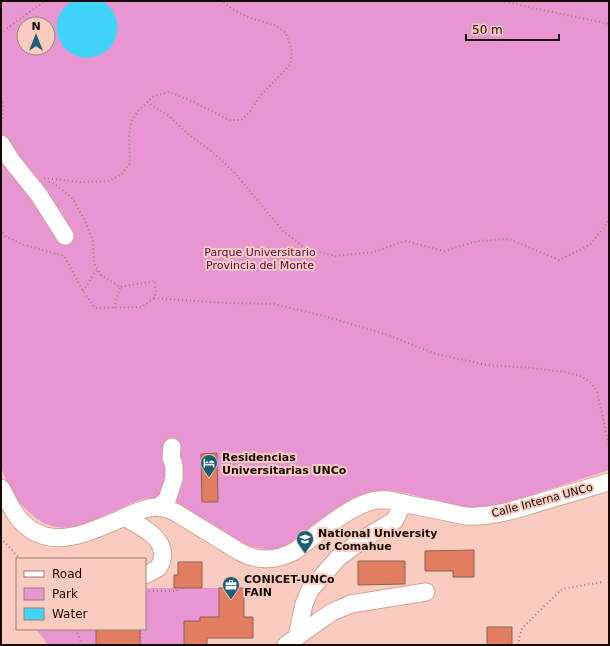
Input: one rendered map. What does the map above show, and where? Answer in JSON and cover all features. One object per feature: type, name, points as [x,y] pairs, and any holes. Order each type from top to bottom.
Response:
[{"type":"street","points":[[1,144],[11,160],[40,195],[65,236]]},
{"type":"street","points":[[1,488],[20,520],[35,532],[56,538],[84,534],[144,509],[158,507],[167,500],[174,479],[174,467],[171,458],[172,447]]},
{"type":"street","name":"Calle Interna UNCo","points":[[158,507],[175,512],[248,556],[258,559],[268,559],[278,558],[295,551],[337,519],[357,507],[376,500],[403,503],[465,516],[488,516],[609,482]]},
{"type":"street","points":[[292,641],[310,590],[338,558],[365,538],[395,520],[403,503]]},
{"type":"street","points":[[124,517],[140,526],[158,540],[162,548],[163,556],[159,567],[146,574]]},
{"type":"street","points":[[292,641],[332,612],[350,604],[426,592]]},
{"type":"path","points":[[1,34],[45,1]]},
{"type":"path","points":[[1,229],[5,236],[24,245],[64,256],[83,291],[95,308],[142,307],[154,298],[156,292],[155,281],[120,287],[101,275],[94,263],[93,241],[85,221],[73,199],[55,184],[42,178],[81,182],[109,180],[122,174],[130,162],[129,137],[131,122],[138,111],[154,96],[169,92],[194,102],[229,120],[241,120],[250,112],[261,95],[290,64],[292,51],[286,33],[277,26],[247,17],[222,1]]},
{"type":"path","points":[[501,1],[609,24]]},
{"type":"path","points":[[1,98],[4,112],[1,125]]},
{"type":"path","points":[[147,102],[170,117],[188,134],[212,151],[234,172],[283,231],[308,250],[336,256],[374,252],[405,241],[444,251],[478,241],[509,239],[559,260],[590,245],[609,220]]},
{"type":"path","points":[[83,291],[95,272],[98,270]]},
{"type":"path","points":[[114,308],[120,287]]},
{"type":"path","points":[[154,298],[274,304],[324,316],[388,335],[436,354],[488,365],[566,372],[581,376],[591,383],[597,391],[609,446]]},
{"type":"path","points":[[1,538],[19,558]]},
{"type":"path","points":[[518,645],[522,628],[562,589],[603,582]]},
{"type":"path","points":[[146,591],[177,591],[177,588]]},
{"type":"path","points":[[76,630],[82,645]]},
{"type":"path","points":[[141,630],[141,645]]},
{"type":"green space","name":"Parque Universitario Provincia del Monte","points":[[1,1],[609,1],[609,470],[488,508],[456,506],[401,492],[387,490],[375,491],[350,501],[290,544],[277,549],[264,549],[249,546],[156,498],[148,498],[130,504],[87,523],[73,527],[59,527],[44,523],[30,513],[16,498],[1,466]]},
{"type":"green space","points":[[146,588],[219,588],[219,617],[201,617],[200,621],[184,621],[184,645],[47,645],[37,630],[146,630]]},
{"type":"water","points":[[72,1],[103,1],[114,13],[117,23],[117,34],[113,44],[105,52],[89,58],[77,56],[68,51],[61,42],[57,32],[57,21],[62,11]]},
{"type":"building","name":"Residencias Universitarias UNCo","points":[[217,453],[218,502],[202,502],[201,454]]},
{"type":"building","points":[[474,550],[474,577],[453,577],[453,571],[425,571],[425,551]]},
{"type":"building","points":[[358,561],[405,561],[405,584],[358,585]]},
{"type":"building","points":[[178,562],[202,562],[202,588],[174,588],[174,575],[178,575]]},
{"type":"building","points":[[219,588],[244,588],[244,617],[253,617],[253,638],[207,638],[207,645],[184,645],[184,621],[200,621],[200,617],[219,617]]},
{"type":"building","points":[[487,627],[512,627],[512,645],[487,645]]},
{"type":"building","points":[[96,630],[140,630],[140,645],[96,645]]},
{"type":"place","name":"Residencias Universitarias UNCo","points":[[209,478]]},
{"type":"place","name":"National University of Comahue","points":[[305,554]]},
{"type":"place","name":"CONICET-UNCo FAIN","points":[[231,600]]}]
